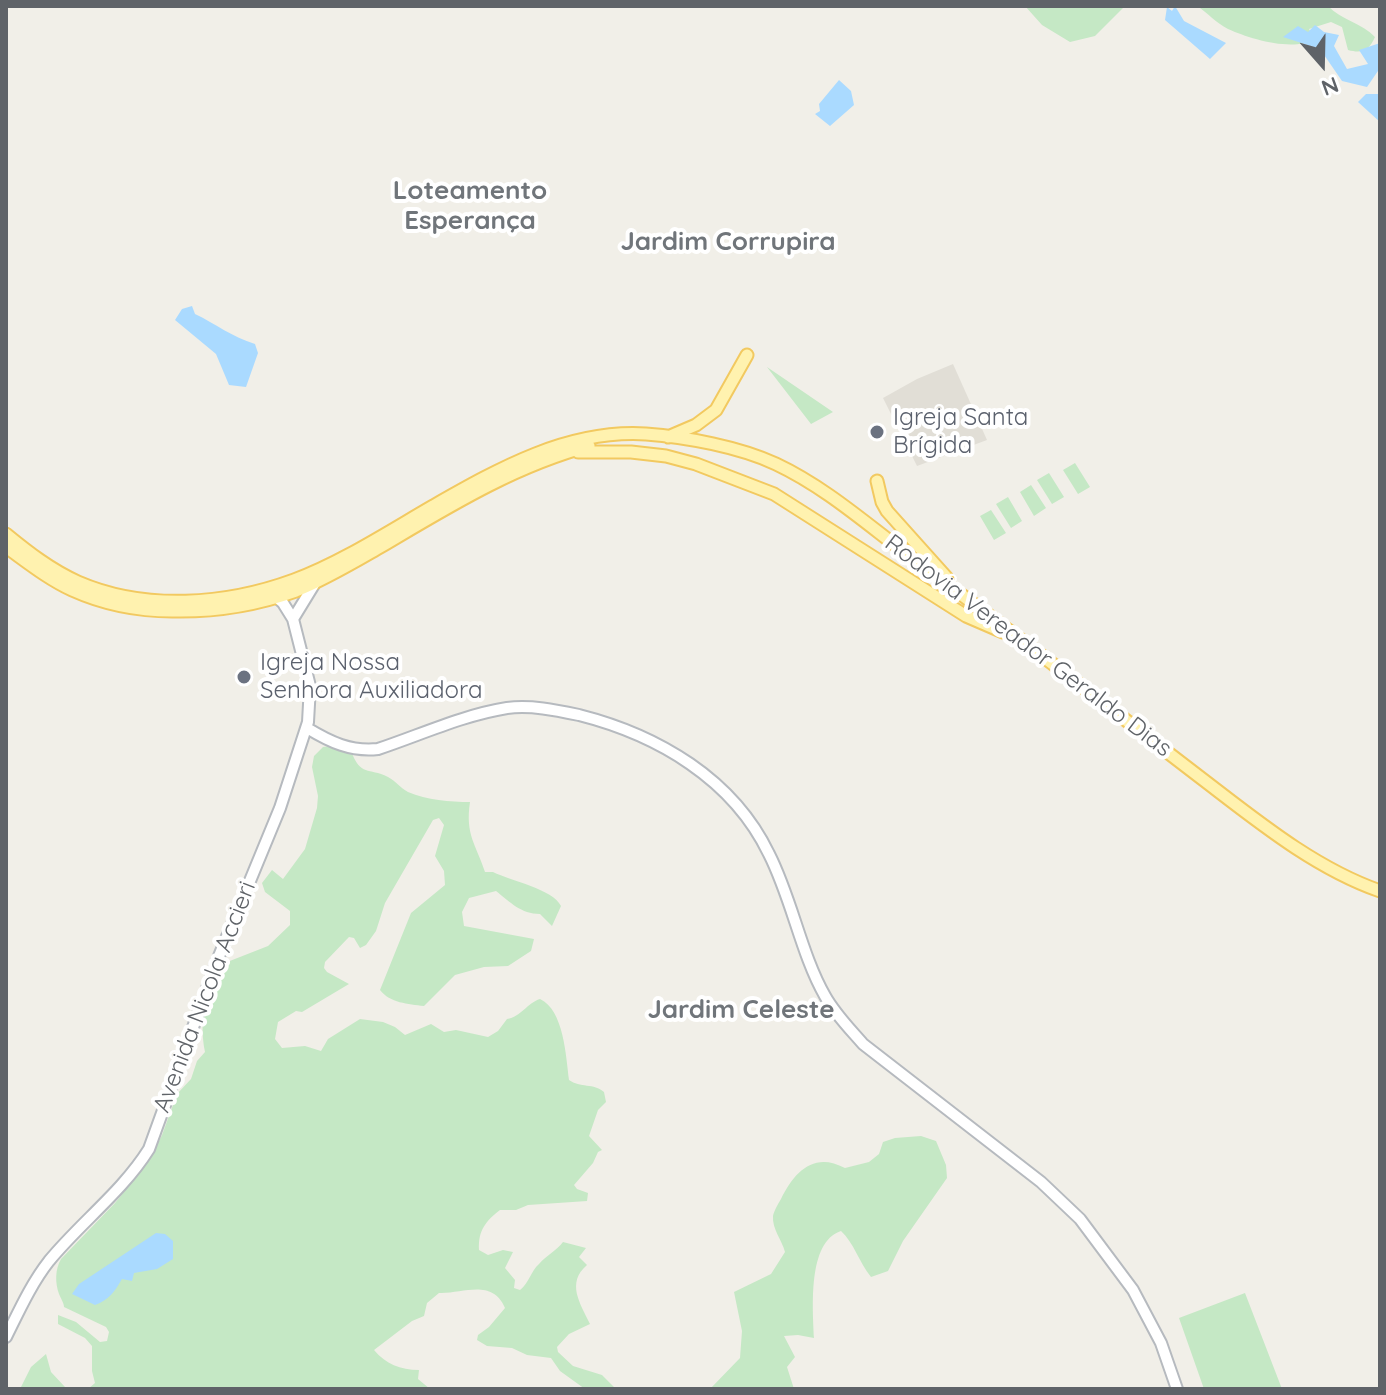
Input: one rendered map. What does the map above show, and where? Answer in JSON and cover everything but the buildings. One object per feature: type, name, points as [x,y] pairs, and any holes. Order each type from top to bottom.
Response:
[{"type":"main road","points":[[664,438],[696,425],[716,410],[747,355]]},
{"type":"main road","name":"Rodovia Vereador Geraldo Dias","points":[[6,534],[52,568],[106,592],[159,600],[208,600],[271,587],[316,570],[491,474],[544,450],[597,437],[650,434],[746,453],[797,474],[958,591],[1276,834],[1328,867],[1380,891]]},
{"type":"main road","name":"Rodovia Vereador Geraldo Dias","points":[[6,547],[44,575],[102,602],[131,608],[195,612],[229,608],[276,597],[315,583],[505,477],[564,453],[597,444],[664,438]]},
{"type":"main road","points":[[564,453],[631,452],[666,456],[696,464],[774,494],[966,616],[1019,639]]},
{"type":"main road","points":[[877,481],[887,511],[958,591]]},
{"type":"street","points":[[293,619],[315,583]]},
{"type":"street","name":"Avenida Nicola Accieri","points":[[6,1337],[25,1299],[50,1261],[130,1175],[149,1149],[228,933],[280,808],[307,728],[311,704],[310,686],[293,619],[276,597]]},
{"type":"street","points":[[307,728],[338,744],[364,751],[481,714],[507,708],[535,707],[590,718],[627,730],[685,759],[750,818],[780,877],[822,990],[839,1017],[863,1044],[1041,1182],[1080,1219],[1133,1290],[1161,1343],[1177,1389]]},
{"type":"shaded area","points":[[953,364],[987,440],[917,466],[883,398]]},
{"type":"green space","points":[[1025,6],[1125,6],[1095,36],[1070,42],[1042,25]]},
{"type":"green space","points":[[1197,6],[1328,6],[1375,37],[1365,50],[1348,50],[1342,27],[1331,22],[1309,29],[1315,39],[1306,43],[1272,43],[1228,29]]},
{"type":"green space","points":[[767,367],[833,412],[811,424]]},
{"type":"green space","points":[[1075,463],[1090,487],[1078,494],[1063,470]]},
{"type":"green space","points":[[1049,473],[1064,497],[1052,504],[1037,480]]},
{"type":"green space","points":[[1031,485],[1046,508],[1034,516],[1020,492]]},
{"type":"green space","points":[[1008,497],[1022,521],[1011,528],[996,504]]},
{"type":"green space","points":[[991,510],[1006,533],[994,540],[980,516]]},
{"type":"green space","points":[[323,747],[351,751],[362,768],[388,777],[408,792],[439,800],[470,802],[470,831],[485,872],[493,872],[541,890],[561,906],[552,926],[540,914],[521,910],[496,891],[469,898],[462,912],[464,926],[534,939],[531,951],[508,966],[484,967],[455,975],[424,1006],[389,998],[380,990],[411,913],[445,885],[444,871],[435,856],[444,825],[439,818],[433,820],[385,903],[376,931],[366,945],[360,948],[354,938],[349,937],[325,962],[327,972],[349,984],[302,1012],[296,1011],[278,1022],[275,1039],[282,1048],[305,1046],[321,1051],[328,1039],[360,1019],[383,1022],[405,1035],[431,1024],[444,1032],[456,1030],[488,1037],[498,1031],[507,1019],[535,1001],[540,999],[548,1005],[559,1023],[569,1080],[604,1092],[606,1102],[598,1110],[589,1136],[602,1150],[574,1185],[588,1193],[587,1201],[500,1210],[484,1227],[479,1250],[488,1255],[503,1250],[513,1252],[505,1268],[515,1280],[514,1288],[520,1290],[536,1267],[563,1242],[586,1248],[579,1257],[587,1265],[576,1286],[590,1324],[569,1334],[557,1347],[558,1352],[573,1366],[602,1375],[616,1389],[585,1389],[560,1371],[551,1358],[527,1355],[512,1348],[487,1346],[477,1340],[478,1335],[505,1308],[493,1293],[485,1290],[439,1293],[427,1303],[424,1316],[412,1321],[374,1350],[394,1365],[419,1370],[418,1379],[430,1389],[88,1389],[95,1383],[92,1346],[85,1338],[58,1324],[58,1315],[76,1322],[100,1342],[107,1341],[109,1332],[106,1327],[64,1307],[57,1285],[59,1263],[149,1161],[177,1094],[191,1079],[197,1061],[205,1052],[204,1008],[217,966],[268,946],[290,925],[290,911],[265,892],[262,883],[272,870],[283,879],[305,849],[317,808],[318,796],[312,767],[314,756]]},
{"type":"green space","points":[[921,1136],[936,1141],[946,1165],[947,1178],[903,1241],[888,1271],[871,1277],[841,1231],[822,1248],[814,1278],[814,1338],[784,1336],[795,1357],[787,1367],[794,1389],[710,1389],[740,1358],[742,1331],[734,1292],[771,1274],[785,1252],[773,1216],[792,1180],[815,1163],[834,1163],[845,1168],[869,1162],[879,1154],[883,1142]]},
{"type":"green space","points":[[1245,1293],[1282,1389],[1204,1389],[1179,1318]]},
{"type":"green space","points":[[46,1354],[51,1372],[65,1387],[20,1389],[31,1367]]},
{"type":"water","points":[[1175,6],[1184,21],[1226,43],[1210,59],[1165,20],[1167,7],[1172,11]]},
{"type":"water","points":[[1315,25],[1324,32],[1339,35],[1334,46],[1347,69],[1368,64],[1359,50],[1380,43],[1380,68],[1367,87],[1342,81],[1320,49],[1283,37],[1298,26],[1308,32]]},
{"type":"water","points":[[839,80],[851,91],[854,105],[830,126],[815,114],[820,111],[819,104]]},
{"type":"water","points":[[1366,94],[1380,94],[1380,122],[1358,102]]},
{"type":"water","points":[[192,306],[195,314],[255,344],[258,353],[246,387],[229,385],[216,354],[175,320],[182,309]]},
{"type":"water","points":[[156,1233],[165,1234],[173,1241],[173,1259],[157,1269],[134,1273],[132,1281],[122,1279],[111,1295],[95,1305],[72,1294],[79,1284]]},
{"type":"place","name":"Igreja Santa Brígida","points":[[877,432]]},
{"type":"place","name":"Igreja Nossa Senhora Auxiliadora","points":[[244,677]]},
{"type":"district","name":"Loteamento Esperança","points":[[470,206]]},
{"type":"district","name":"Jardim Corrupira","points":[[728,242]]},
{"type":"district","name":"Jardim Celeste","points":[[741,1010]]}]
